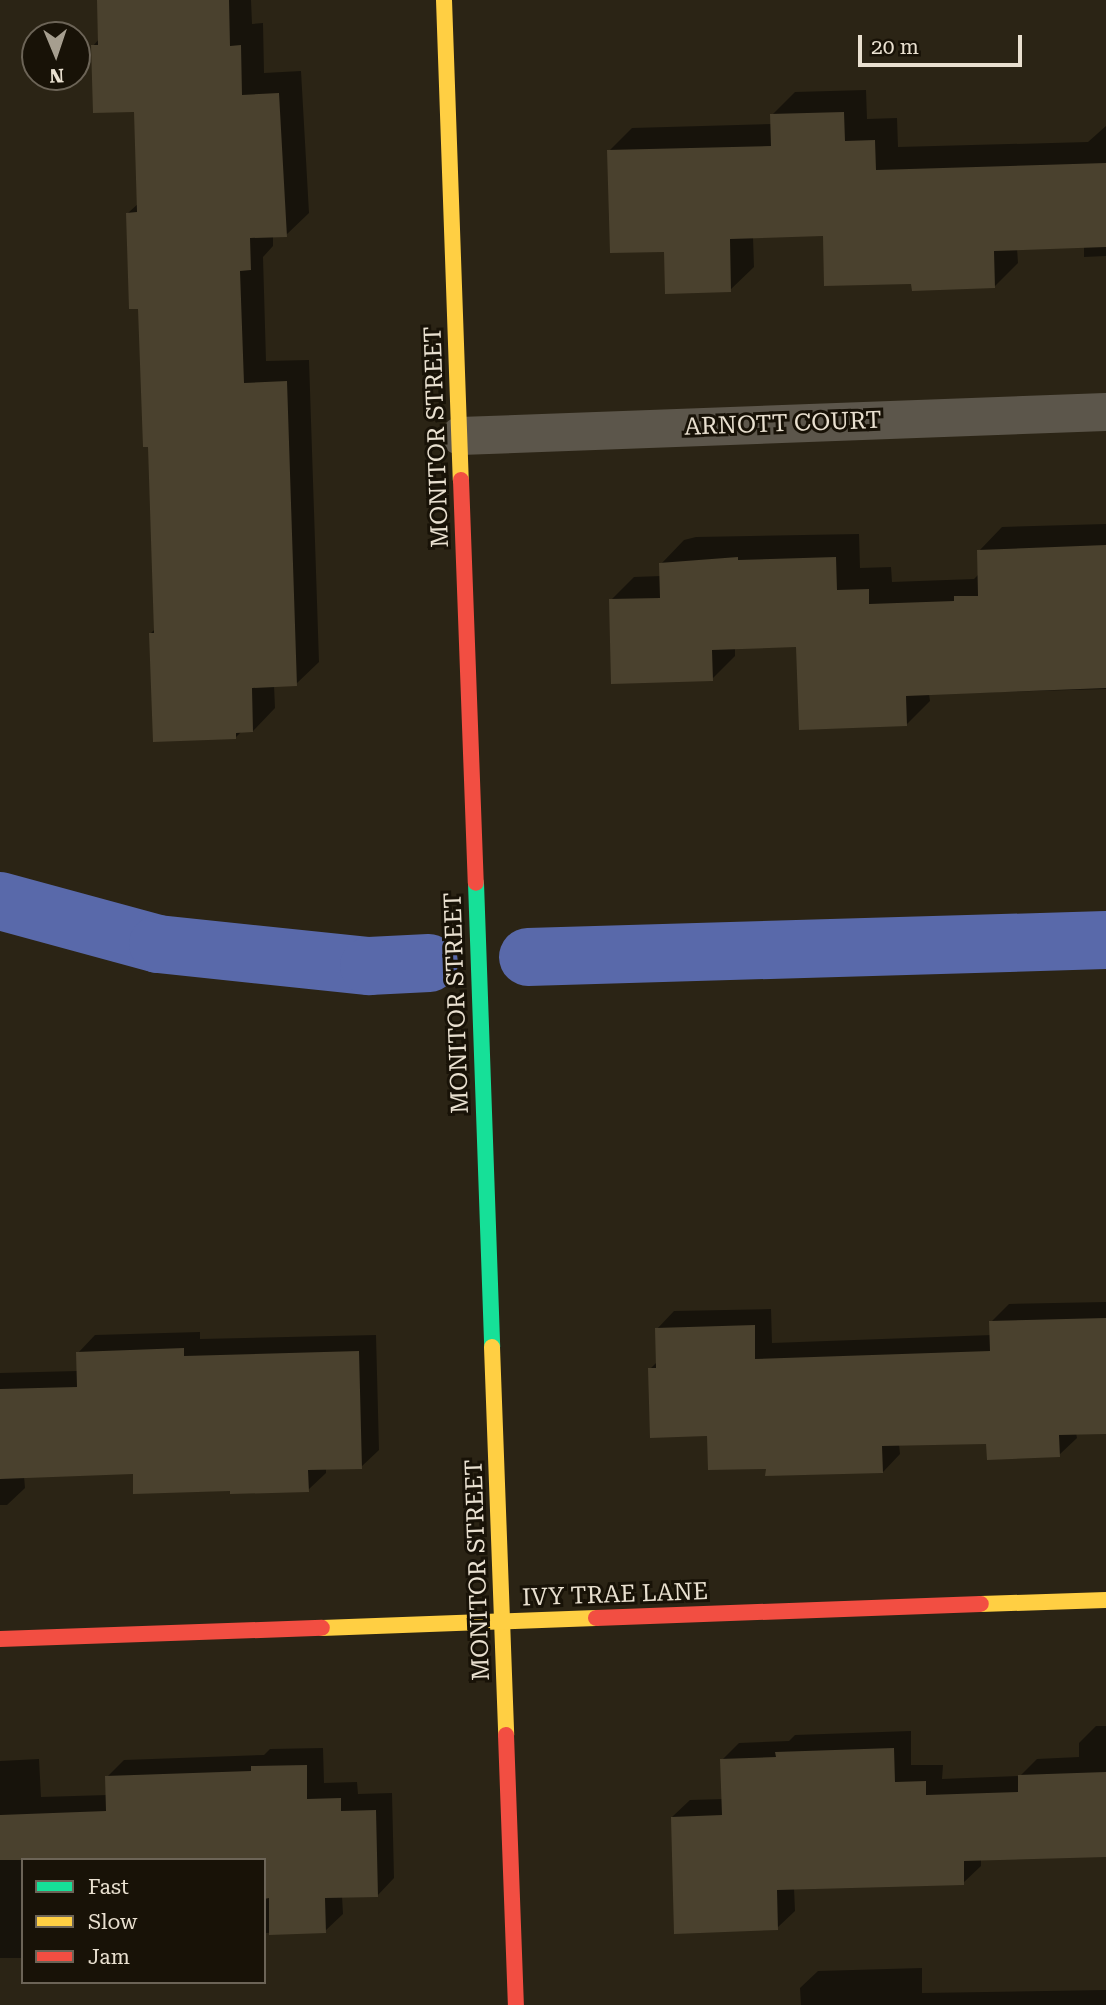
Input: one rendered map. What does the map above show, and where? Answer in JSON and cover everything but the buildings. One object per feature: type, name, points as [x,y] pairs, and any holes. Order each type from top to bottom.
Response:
[{"type":"street","name":"MONITOR STREET","points":[[444,0],[516,2005]]},
{"type":"street","name":"ARNOTT COURT","points":[[460,436],[1106,412]]},
{"type":"street","name":"IVY TRAE LANE","points":[[0,1639],[1106,1600]]},
{"type":"waterway","points":[[0,901],[158,944],[369,966],[429,963]]},
{"type":"waterway","points":[[528,957],[1106,940]]},
{"type":"traffic: fast","points":[[476,883],[492,1347]]},
{"type":"traffic: slow","points":[[444,0],[461,480]]},
{"type":"traffic: slow","points":[[492,1347],[506,1735]]},
{"type":"traffic: slow","points":[[981,1604],[1106,1600]]},
{"type":"traffic: slow","points":[[322,1628],[596,1618]]},
{"type":"traffic: jam","points":[[461,480],[476,883]]},
{"type":"traffic: jam","points":[[596,1618],[981,1604]]},
{"type":"traffic: jam","points":[[0,1639],[322,1628]]},
{"type":"traffic: jam","points":[[506,1735],[516,2005]]}]
